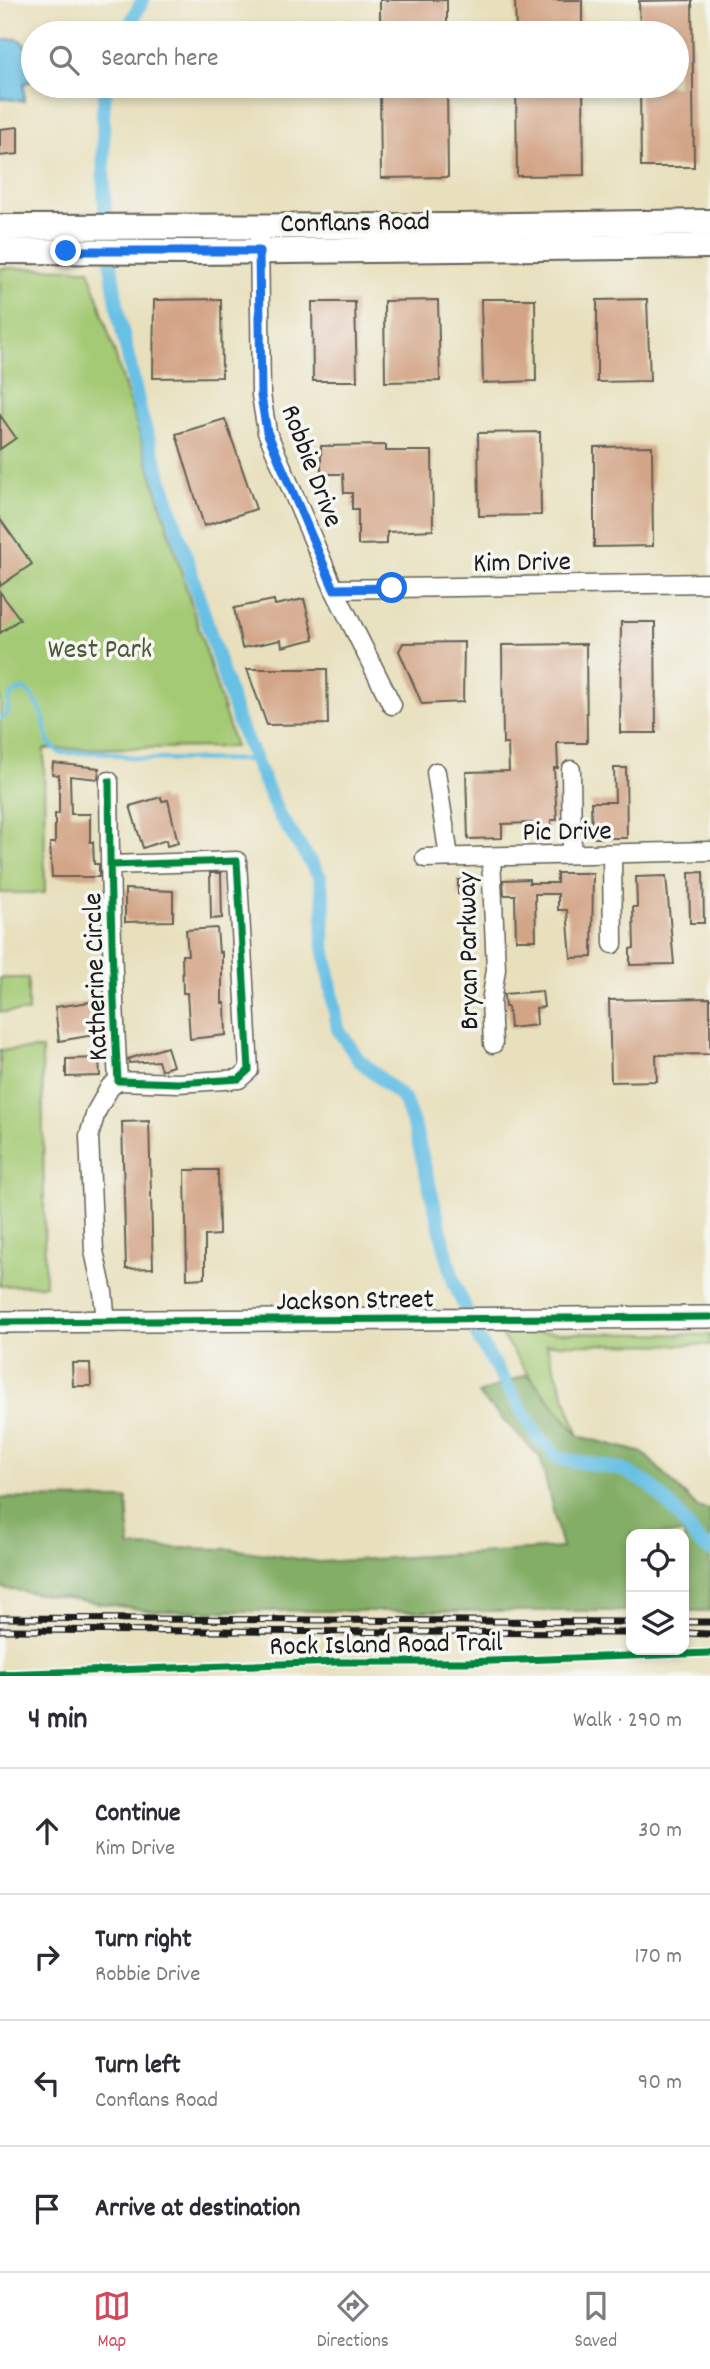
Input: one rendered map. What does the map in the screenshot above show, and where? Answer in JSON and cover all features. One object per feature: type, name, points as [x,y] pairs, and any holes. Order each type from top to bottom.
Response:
[{"type":"main road","name":"Conflans Road","points":[[634,235],[710,222]]},
{"type":"main road","name":"Conflans Road","points":[[0,227],[139,226],[259,239]]},
{"type":"main road","name":"Conflans Road","points":[[0,251],[142,251],[259,239],[634,235],[710,246]]},
{"type":"street","name":"Robbie Drive","points":[[259,239],[261,396],[267,432],[334,589],[392,705]]},
{"type":"street","name":"Kim Drive","points":[[334,589],[710,583]]},
{"type":"street","points":[[571,770],[572,854]]},
{"type":"street","points":[[436,772],[449,857]]},
{"type":"street","name":"Katherine Circle","points":[[109,781],[118,1081]]},
{"type":"street","name":"Pic Drive","points":[[425,858],[710,851]]},
{"type":"street","points":[[612,854],[613,944]]},
{"type":"street","name":"Bryan Parkway","points":[[491,857],[496,969],[491,1002],[494,1044]]},
{"type":"street","name":"Katherine Circle","points":[[106,1322],[94,1251],[89,1136],[96,1112],[110,1087],[118,1081],[178,1083],[239,1079],[248,1070],[237,861],[110,865]]},
{"type":"street","name":"Jackson Street","points":[[0,1322],[710,1317]]},
{"type":"green space","name":"West Park","points":[[0,268],[89,269],[235,747],[44,749],[45,893],[0,893]]},
{"type":"green space","points":[[0,978],[28,978],[28,1012],[0,1012]]},
{"type":"green space","points":[[42,1049],[45,1285],[0,1286],[0,1050]]},
{"type":"green space","points":[[502,1332],[710,1335],[710,1345],[546,1344],[579,1436],[528,1374]]},
{"type":"green space","points":[[528,1374],[579,1436],[643,1453],[697,1507],[710,1510],[710,1611],[689,1611],[689,1529],[626,1529],[626,1611],[152,1611],[0,1588],[0,1498],[127,1499],[130,1547],[231,1549],[319,1562],[562,1548],[540,1457],[478,1394]]},
{"type":"water","points":[[0,41],[21,41],[21,98],[24,98],[24,101],[0,98]]},
{"type":"building","points":[[380,0],[447,0],[447,21],[380,21]]},
{"type":"building","points":[[515,0],[582,0],[582,21],[516,21]]},
{"type":"building","points":[[692,0],[694,167],[641,167],[640,98],[689,98],[689,21],[640,21],[639,1]]},
{"type":"building","points":[[380,98],[447,98],[448,177],[381,178]]},
{"type":"building","points":[[516,98],[583,98],[584,175],[517,176]]},
{"type":"building","points":[[18,127],[18,154],[0,156],[0,129]]},
{"type":"building","points":[[221,299],[222,377],[153,378],[154,300]]},
{"type":"building","points":[[481,299],[535,299],[536,381],[483,383]]},
{"type":"building","points":[[647,299],[650,381],[597,382],[597,300]]},
{"type":"building","points":[[438,300],[440,381],[385,382],[384,301]]},
{"type":"building","points":[[312,302],[355,302],[357,381],[313,381]]},
{"type":"building","points":[[0,415],[16,438],[0,449]]},
{"type":"building","points":[[225,419],[256,509],[204,526],[176,434]]},
{"type":"building","points":[[540,432],[541,515],[479,516],[478,433]]},
{"type":"building","points":[[386,445],[386,451],[432,451],[433,530],[387,532],[387,544],[358,545],[358,509],[352,509],[352,493],[344,493],[343,474],[321,474],[321,446]]},
{"type":"building","points":[[652,446],[653,546],[594,547],[594,447]]},
{"type":"building","points":[[0,519],[32,564],[0,586]]},
{"type":"building","points":[[0,592],[20,619],[0,633]]},
{"type":"building","points":[[304,599],[314,639],[282,647],[281,640],[242,648],[234,608],[274,600],[275,605]]},
{"type":"building","points":[[621,622],[655,622],[656,733],[620,733]]},
{"type":"building","points":[[464,642],[463,702],[422,704],[399,651],[403,643]]},
{"type":"building","points":[[586,644],[587,743],[557,743],[558,768],[554,768],[557,820],[551,820],[551,827],[531,828],[531,823],[502,824],[502,838],[468,839],[466,772],[509,771],[508,744],[503,744],[502,645]]},
{"type":"building","points":[[247,669],[327,669],[328,724],[267,725]]},
{"type":"building","points":[[53,763],[99,768],[98,779],[70,776],[71,814],[90,814],[90,842],[93,842],[94,864],[99,864],[99,877],[52,877],[50,843],[55,843],[55,814],[59,814],[59,775],[52,774]]},
{"type":"building","points":[[614,768],[626,768],[627,838],[592,838],[591,802],[615,802]]},
{"type":"building","points":[[161,797],[162,801],[168,800],[178,843],[167,846],[166,840],[143,848],[130,806]]},
{"type":"building","points":[[703,872],[704,923],[690,923],[689,873]]},
{"type":"building","points":[[210,873],[221,873],[222,918],[211,919]]},
{"type":"building","points":[[557,873],[593,873],[592,957],[571,958],[567,910],[558,910],[558,894],[535,894],[536,940],[516,940],[515,895],[504,895],[503,880],[529,879],[529,883],[557,883]]},
{"type":"building","points":[[666,876],[674,964],[630,965],[630,949],[634,948],[633,907],[637,907],[636,877]]},
{"type":"building","points":[[458,880],[470,880],[471,894],[458,894]]},
{"type":"building","points":[[125,889],[173,891],[173,921],[125,922]]},
{"type":"building","points":[[217,928],[219,953],[222,952],[222,1003],[225,1003],[226,1035],[190,1039],[187,993],[183,993],[182,955],[188,955],[186,930]]},
{"type":"building","points":[[542,991],[544,1007],[536,1008],[537,1025],[510,1028],[504,994]]},
{"type":"building","points":[[710,998],[710,1054],[656,1055],[657,1081],[611,1082],[609,1000]]},
{"type":"building","points":[[97,1001],[100,1034],[59,1041],[55,1007]]},
{"type":"building","points":[[167,1047],[173,1066],[161,1070],[158,1061],[129,1063],[128,1059]]},
{"type":"building","points":[[99,1058],[100,1076],[66,1077],[66,1059]]},
{"type":"building","points":[[149,1121],[153,1268],[126,1269],[122,1122]]},
{"type":"building","points":[[185,1170],[218,1170],[219,1235],[205,1236],[205,1278],[187,1279]]},
{"type":"building","points":[[72,1363],[90,1363],[91,1386],[73,1386]]},
{"type":"waterway","points":[[132,21],[143,0]]},
{"type":"waterway","points":[[105,98],[104,197],[112,272],[141,415],[238,721],[278,813],[320,877],[324,904],[323,940],[338,1029],[358,1059],[404,1099],[415,1129],[454,1283],[480,1341],[538,1437],[559,1458],[624,1470],[651,1486],[677,1513],[697,1540],[710,1550]]},
{"type":"waterway","points":[[0,719],[8,714],[12,694],[24,689],[39,706],[48,742],[60,753],[103,752],[142,759],[255,760]]},
{"type":"railway","points":[[0,1618],[626,1622]]},
{"type":"railway","points":[[689,1622],[710,1622]]},
{"type":"railway","points":[[0,1630],[626,1633]]},
{"type":"railway","points":[[689,1633],[710,1634]]},
{"type":"cycle path","points":[[109,781],[110,856],[111,894],[114,1006],[118,1081],[178,1083],[239,1079],[249,1070],[237,861],[110,865]]},
{"type":"cycle path","points":[[0,1322],[710,1317]]},
{"type":"cycle path","name":"Rock Island Road Trail","points":[[0,1674],[710,1653]]},
{"type":"route","points":[[66,251],[259,251],[261,396],[267,432],[334,589],[392,588]]}]
